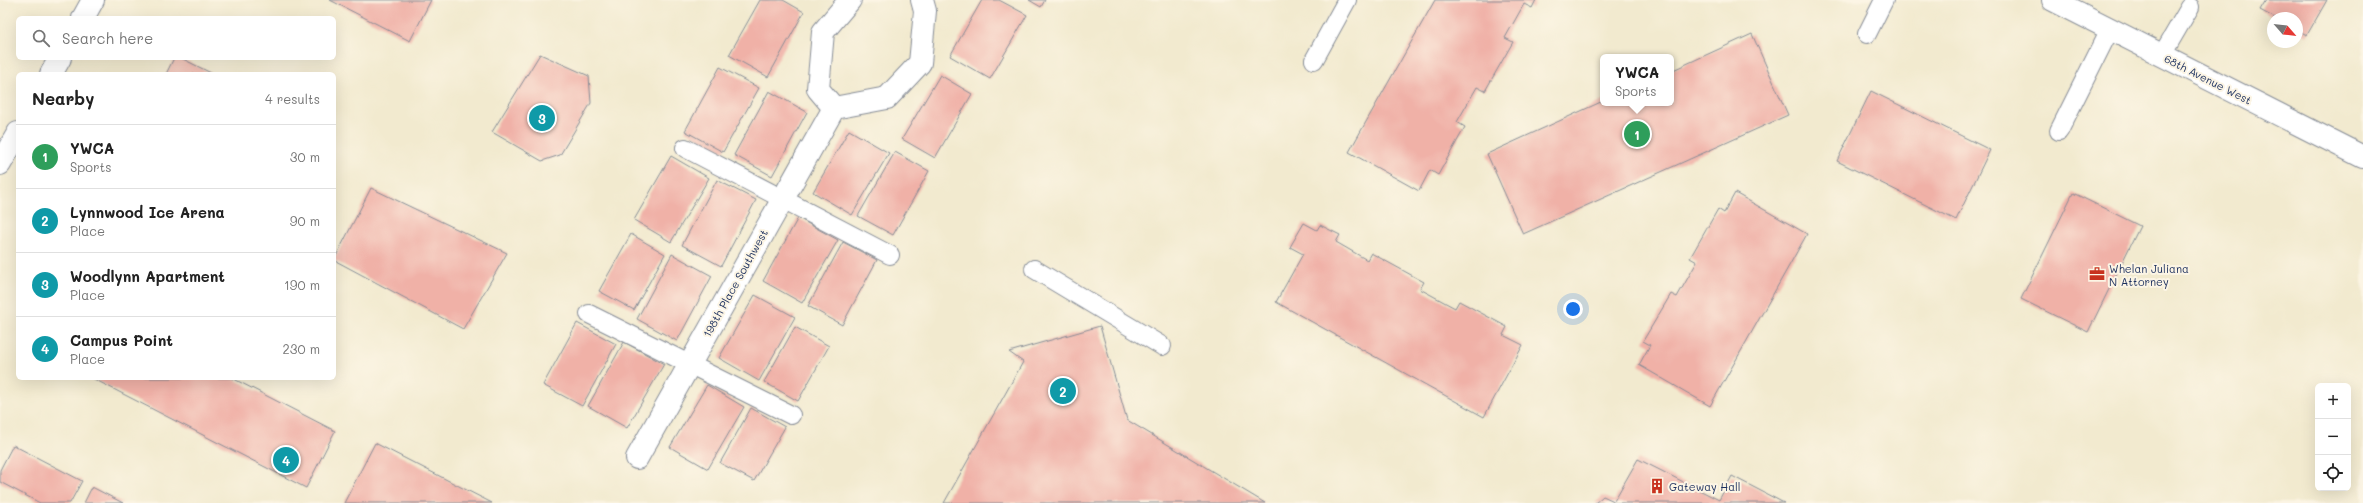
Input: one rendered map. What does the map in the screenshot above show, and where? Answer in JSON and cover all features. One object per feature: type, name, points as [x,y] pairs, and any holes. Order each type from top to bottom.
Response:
[{"type":"street","points":[[850,0],[823,32],[818,89],[834,108],[887,98],[920,63],[925,11],[922,0]]},
{"type":"street","name":"68th Avenue West","points":[[2053,0],[2363,157]]},
{"type":"street","points":[[52,72],[59,60]]},
{"type":"street","name":"198th Place Southwest","points":[[637,458],[834,108]]},
{"type":"street","points":[[0,164],[16,136]]},
{"type":"lane","points":[[1314,60],[1347,0]]},
{"type":"lane","points":[[1867,34],[1884,0]]},
{"type":"lane","points":[[2162,55],[2190,7]]},
{"type":"lane","points":[[2058,131],[2110,29]]},
{"type":"lane","points":[[685,148],[890,255]]},
{"type":"lane","points":[[1034,269],[1162,346]]},
{"type":"lane","points":[[589,314],[791,415]]},
{"type":"building","points":[[330,0],[431,0],[410,41]]},
{"type":"building","points":[[760,0],[783,0],[804,12],[768,77],[729,55]]},
{"type":"building","points":[[982,0],[999,0],[1027,15],[990,79],[950,56]]},
{"type":"building","points":[[1029,0],[1045,0],[1041,7]]},
{"type":"building","points":[[1435,0],[1536,0],[1532,8],[1524,4],[1505,38],[1513,42],[1485,91],[1477,87],[1457,122],[1465,127],[1438,175],[1430,170],[1419,191],[1349,152]]},
{"type":"building","points":[[2266,0],[2327,0],[2307,35],[2303,33],[2303,12],[2267,12],[2267,14],[2260,10]]},
{"type":"building","points":[[1752,34],[1788,115],[1523,234],[1487,154],[1600,102],[1600,106],[1674,106],[1674,70]]},
{"type":"building","points":[[540,54],[589,76],[591,103],[560,155],[542,161],[492,132]]},
{"type":"building","points":[[173,60],[185,60],[209,72],[167,72]]},
{"type":"building","points":[[720,67],[759,88],[723,152],[685,131]]},
{"type":"building","points":[[940,75],[972,94],[935,158],[902,139]]},
{"type":"building","points":[[769,91],[807,112],[772,176],[734,155]]},
{"type":"building","points":[[1871,91],[1990,150],[1956,220],[1837,161]]},
{"type":"building","points":[[849,130],[889,153],[852,215],[813,192]]},
{"type":"building","points":[[895,152],[929,171],[893,235],[858,216]]},
{"type":"building","points":[[671,156],[709,178],[671,242],[634,220]]},
{"type":"building","points":[[717,180],[756,200],[721,266],[682,245]]},
{"type":"building","points":[[371,188],[507,253],[463,329],[336,261],[336,256]]},
{"type":"building","points":[[1735,193],[1807,234],[1710,406],[1639,365],[1650,345],[1643,341],[1671,294],[1677,297],[1697,262],[1690,258],[1718,209],[1724,213]]},
{"type":"building","points":[[2073,193],[2140,226],[2088,332],[2021,299]]},
{"type":"building","points":[[798,218],[838,240],[802,303],[763,281]]},
{"type":"building","points":[[1304,223],[1317,230],[1320,225],[1340,235],[1336,242],[1367,260],[1371,253],[1424,282],[1420,289],[1455,308],[1459,301],[1507,327],[1503,335],[1523,345],[1484,417],[1276,302],[1303,254],[1290,247]]},
{"type":"building","points":[[631,234],[665,254],[634,310],[599,291]]},
{"type":"building","points":[[843,242],[877,260],[842,325],[808,306]]},
{"type":"building","points":[[672,254],[712,276],[677,341],[637,319]]},
{"type":"building","points":[[755,295],[795,317],[759,381],[719,358]]},
{"type":"building","points":[[577,323],[616,344],[582,406],[543,385]]},
{"type":"building","points":[[1100,326],[1127,420],[1265,503],[944,503],[1023,362],[1009,352]]},
{"type":"building","points":[[795,327],[829,346],[798,401],[764,382]]},
{"type":"building","points":[[624,342],[664,364],[627,428],[588,406]]},
{"type":"building","points":[[96,380],[236,380],[335,431],[306,488]]},
{"type":"building","points":[[707,385],[744,407],[708,469],[670,447]]},
{"type":"building","points":[[751,408],[785,427],[754,481],[720,463]]},
{"type":"building","points":[[375,443],[492,503],[344,503]]},
{"type":"building","points":[[13,445],[82,481],[70,503],[40,503],[0,482],[0,470]]},
{"type":"building","name":"Gateway Hall","points":[[1638,459],[1719,500],[1732,476],[1784,503],[1595,503],[1603,496],[1614,501]]},
{"type":"building","points":[[92,487],[123,503],[84,503]]},
{"type":"place","name":"Woodlynn Apartment","points":[[542,118]]},
{"type":"place","name":"YWCA","points":[[1637,134]]},
{"type":"place","name":"Whelan Juliana N Attorney","points":[[2097,274]]},
{"type":"place","name":"Lynnwood Ice Arena","points":[[1063,391]]},
{"type":"place","name":"Campus Point","points":[[286,460]]},
{"type":"place","name":"Gateway Hall","points":[[1657,486]]}]
